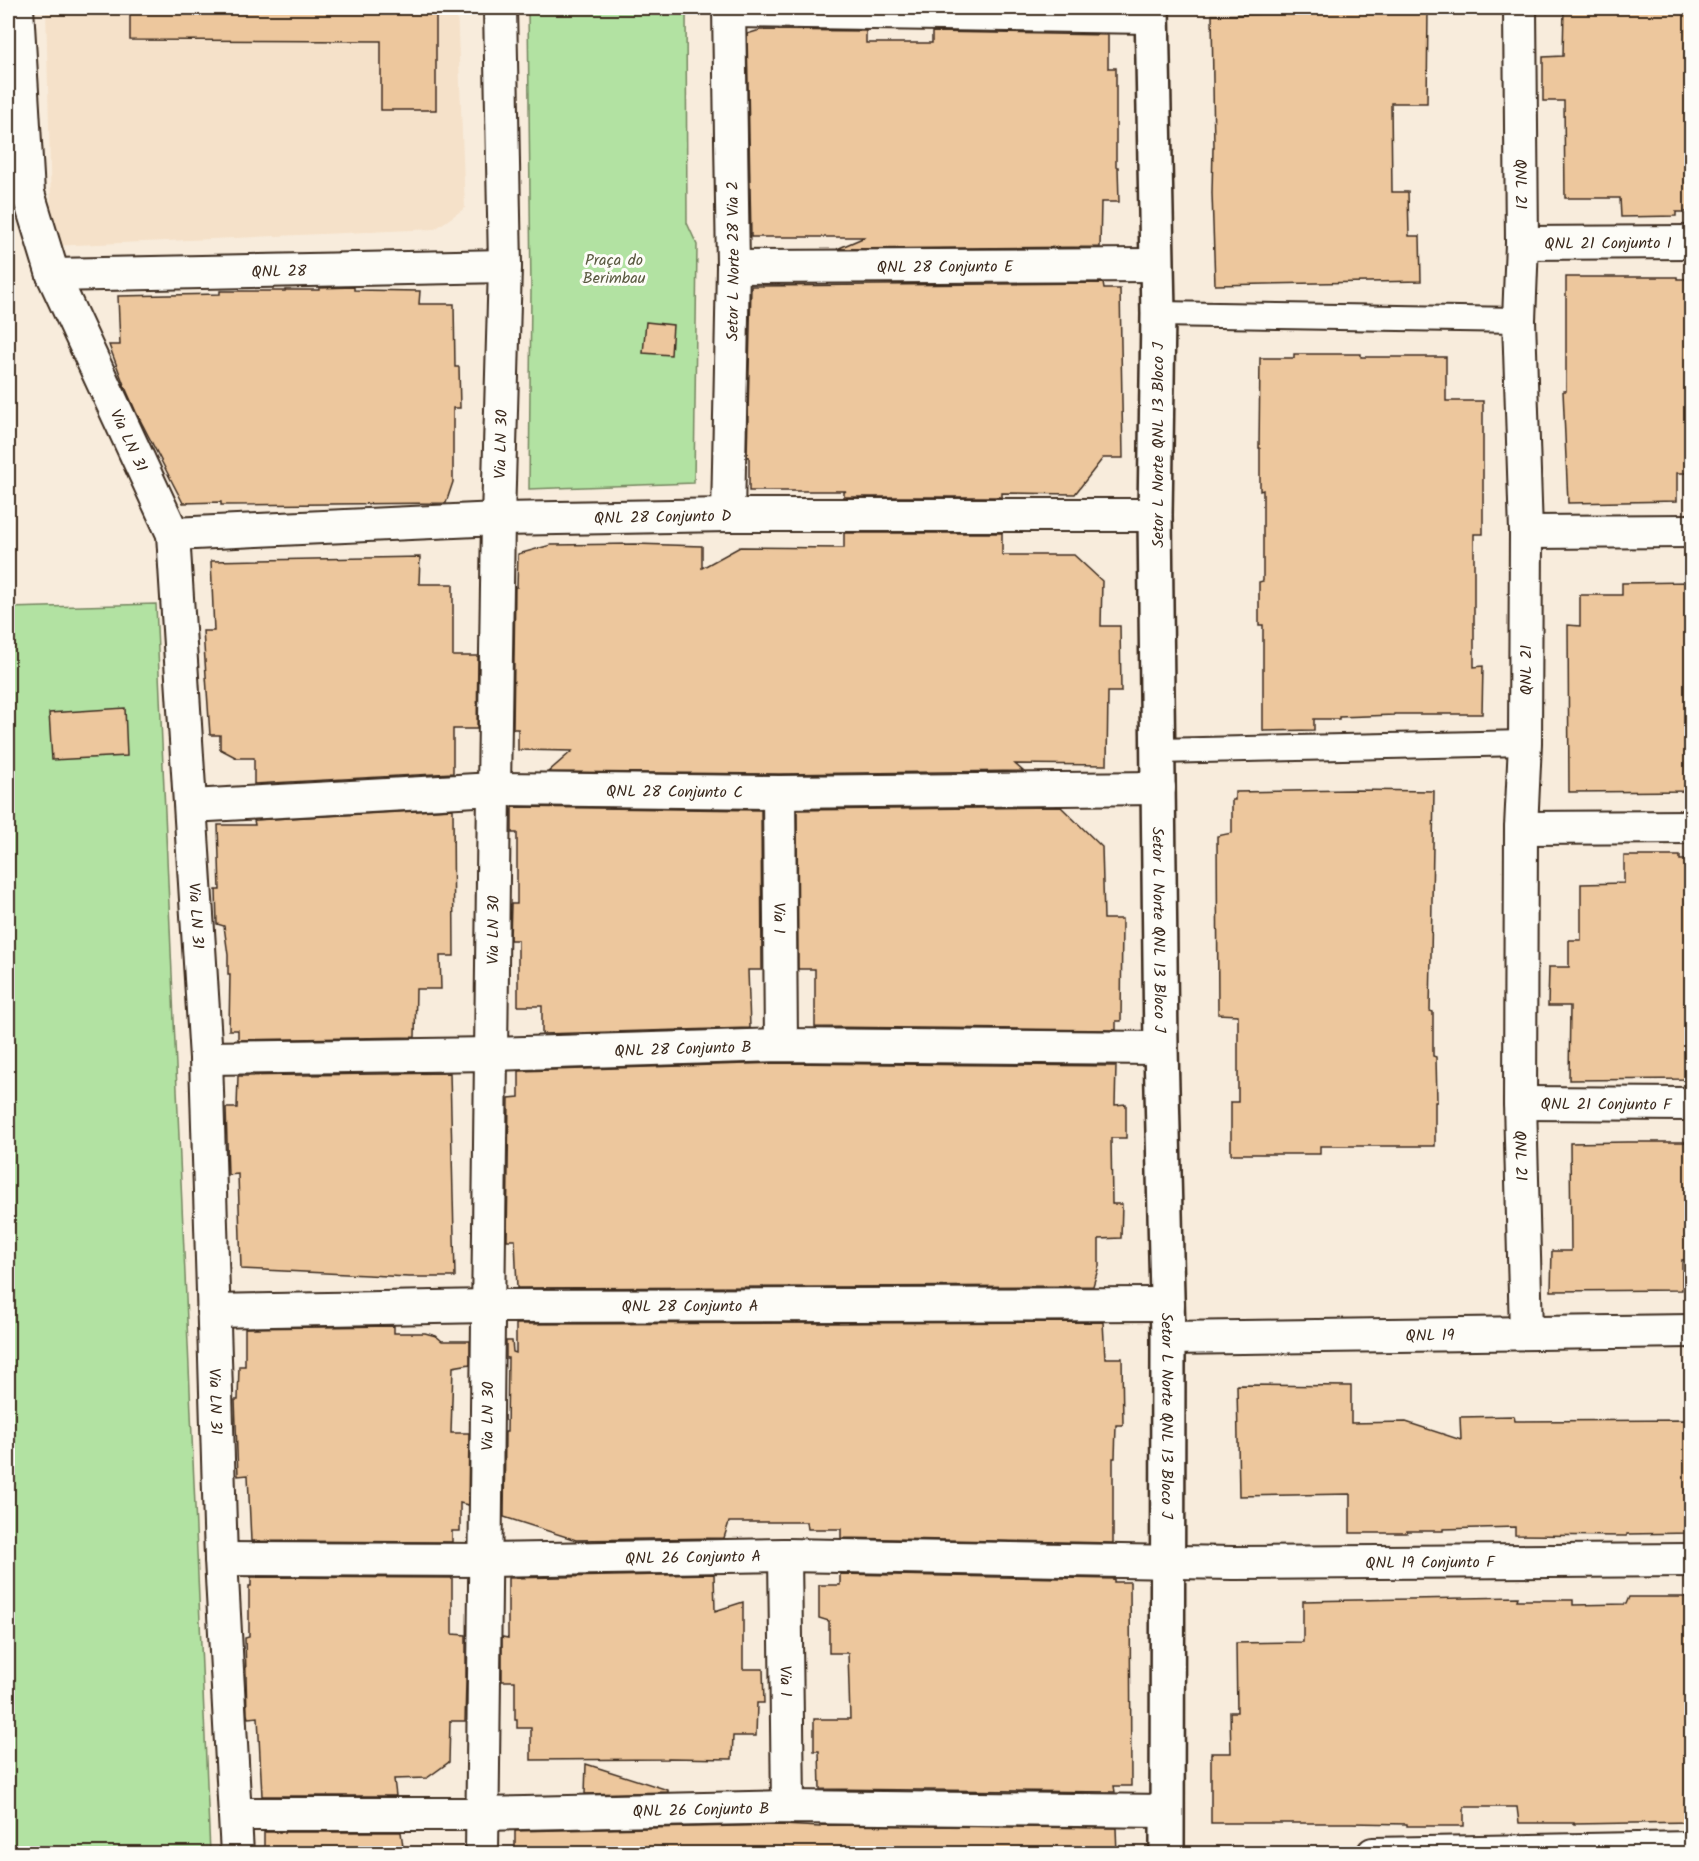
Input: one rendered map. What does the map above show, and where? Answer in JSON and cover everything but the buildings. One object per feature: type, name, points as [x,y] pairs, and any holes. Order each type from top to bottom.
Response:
[{"type":"street","name":"Via LN 31","points":[[17,8],[18,194],[173,534],[206,1058],[221,1558],[237,1854]]},
{"type":"street","name":"Via LN 30","points":[[482,1854],[494,789],[505,266],[500,8]]},
{"type":"street","name":"QNL 21","points":[[1520,8],[1522,243],[1519,320],[1526,532],[1521,828],[1520,1102],[1526,1332]]},
{"type":"street","points":[[729,9],[1152,12]]},
{"type":"street","name":"Setor L Norte 28 Via 2","points":[[728,515],[733,267],[729,9]]},
{"type":"street","name":"Setor L Norte QNL 13 Bloco J","points":[[1152,12],[1158,314],[1155,515],[1161,1048],[1168,1304],[1167,1854]]},
{"type":"street","name":"QNL 21 Conjunto I","points":[[1522,243],[1692,243]]},
{"type":"street","name":"QNL 28 Conjunto E","points":[[733,267],[1156,265]]},
{"type":"street","name":"QNL 28","points":[[53,275],[505,266]]},
{"type":"street","points":[[1158,314],[1519,320]]},
{"type":"street","name":"QNL 28 Conjunto D","points":[[173,534],[498,519],[728,515],[1155,515]]},
{"type":"street","points":[[1526,532],[1692,531]]},
{"type":"street","points":[[1158,751],[1524,743]]},
{"type":"street","name":"QNL 28 Conjunto C","points":[[191,806],[494,789],[779,792],[1159,788]]},
{"type":"street","name":"Via 1","points":[[779,792],[781,1045]]},
{"type":"street","points":[[1521,828],[1692,827]]},
{"type":"street","name":"QNL 28 Conjunto B","points":[[206,1058],[492,1054],[781,1045],[1161,1048]]},
{"type":"street","name":"QNL 21 Conjunto F","points":[[1520,1102],[1692,1104]]},
{"type":"street","name":"QNL 28 Conjunto A","points":[[213,1311],[488,1306],[1168,1304]]},
{"type":"street","name":"QNL 19","points":[[1168,1338],[1692,1331]]},
{"type":"street","name":"Via 1","points":[[785,1555],[788,1807]]},
{"type":"street","name":"QNL 26 Conjunto A","points":[[221,1558],[486,1560],[785,1555],[1167,1562]]},
{"type":"street","name":"QNL 19 Conjunto F","points":[[1167,1562],[1692,1560]]},
{"type":"street","name":"QNL 26 Conjunto B","points":[[235,1814],[482,1814],[788,1807],[1167,1810]]},
{"type":"street","points":[[1374,1854],[1692,1848]]},
{"type":"shaded area","points":[[46,8],[457,8],[465,208],[435,229],[52,246]]},
{"type":"green space","name":"Praça do Berimbau","points":[[528,8],[686,8],[687,223],[697,245],[694,483],[529,489],[531,292]]},
{"type":"green space","points":[[156,604],[210,1853],[8,1853],[8,608]]}]
